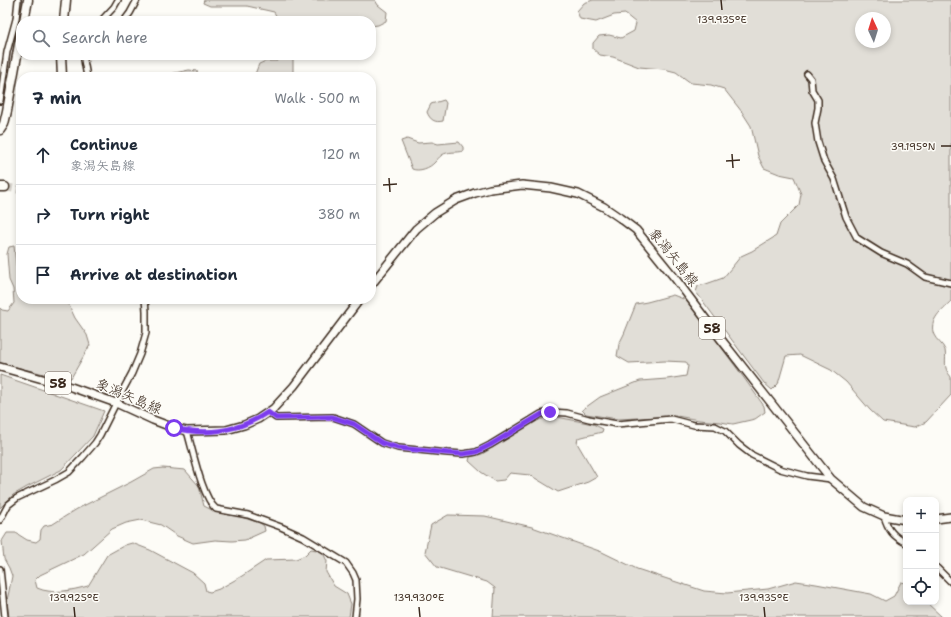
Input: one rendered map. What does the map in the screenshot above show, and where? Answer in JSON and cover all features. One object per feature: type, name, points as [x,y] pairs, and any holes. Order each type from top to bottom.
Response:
[{"type":"highway","points":[[25,16],[28,0]]},
{"type":"highway","points":[[64,16],[66,0]]},
{"type":"highway","points":[[0,130],[4,124],[7,112],[16,60]]},
{"type":"highway","points":[[61,60],[62,72]]},
{"type":"main road","name":"象潟矢島線","points":[[376,279],[416,229],[435,213],[456,200],[490,189],[522,185],[551,188],[578,194],[604,207],[636,230],[831,479],[864,507],[884,516],[903,519]]},
{"type":"main road","name":"象潟矢島線","points":[[0,367],[71,386],[116,403],[174,428],[187,431],[226,430],[258,419],[272,409],[294,386],[356,304]]},
{"type":"main road","points":[[939,519],[951,517]]},
{"type":"street","points":[[16,16],[18,0]]},
{"type":"street","points":[[105,16],[118,0]]},
{"type":"street","points":[[128,16],[137,0]]},
{"type":"street","points":[[0,101],[7,52],[16,19]]},
{"type":"street","points":[[84,60],[86,72]]},
{"type":"street","points":[[807,74],[811,79],[812,90],[818,100],[816,123],[818,142],[824,161],[834,179],[846,217],[857,238],[881,253],[907,264],[925,277],[951,283]]},
{"type":"street","points":[[0,520],[8,505],[16,498],[69,472],[95,443],[132,373],[140,354],[146,333],[145,304]]},
{"type":"street","points":[[268,412],[276,418],[332,417],[354,424],[382,443],[398,448],[463,454],[476,452],[542,414],[550,412],[567,413],[617,424],[671,419],[694,425],[715,426],[725,431],[752,455],[780,469],[807,476],[831,479]]},
{"type":"street","points":[[187,431],[202,487],[213,506],[216,509],[248,515],[303,536],[346,563],[356,580],[357,599],[355,617]]},
{"type":"street","points":[[884,516],[886,525],[891,532],[903,541]]},
{"type":"street","points":[[0,569],[5,617]]},
{"type":"street","points":[[937,569],[951,582]]},
{"type":"shaded area","points":[[204,0],[375,0],[378,5],[387,12],[386,21],[376,25],[376,16],[276,16],[274,12],[247,6],[210,6],[203,3]]},
{"type":"shaded area","points":[[593,0],[951,0],[951,301],[934,320],[933,330],[935,337],[945,350],[946,367],[951,377],[951,395],[926,422],[915,427],[883,422],[870,410],[846,382],[831,370],[800,355],[786,356],[778,384],[772,390],[764,383],[696,292],[698,286],[723,278],[741,256],[776,236],[780,224],[799,205],[801,194],[794,177],[779,174],[764,168],[758,156],[751,126],[724,89],[711,85],[691,83],[676,72],[664,69],[639,67],[613,57],[600,55],[593,49],[593,43],[599,36],[609,35],[621,38],[634,31],[636,23],[625,14],[614,15],[596,22],[580,19],[577,11],[584,3]]},
{"type":"shaded area","points":[[293,60],[293,72],[256,72],[259,64],[266,61]]},
{"type":"shaded area","points":[[189,70],[197,72],[180,72]]},
{"type":"shaded area","points":[[444,100],[446,103],[443,121],[438,122],[433,120],[427,112],[431,104]]},
{"type":"shaded area","points":[[407,139],[418,143],[432,142],[438,144],[459,142],[463,147],[463,151],[444,154],[427,168],[415,170],[412,169],[401,141]]},
{"type":"shaded area","points":[[14,246],[16,263],[16,304],[68,304],[75,318],[87,335],[90,345],[71,378],[64,379],[0,363],[0,308],[8,311],[14,303],[13,289],[9,280],[7,254],[9,247]]},
{"type":"shaded area","points":[[673,295],[686,300],[764,406],[765,412],[755,419],[733,424],[677,416],[618,419],[586,414],[582,410],[600,397],[640,381],[686,376],[688,366],[686,362],[665,361],[629,363],[617,356],[619,344],[636,304]]},
{"type":"shaded area","points":[[0,375],[104,411],[93,436],[61,470],[13,495],[0,508]]},
{"type":"shaded area","points":[[552,416],[593,424],[603,429],[602,432],[578,438],[577,443],[597,477],[588,482],[558,492],[530,475],[510,473],[504,480],[495,481],[481,472],[469,461],[470,457],[482,454],[539,420]]},
{"type":"shaded area","points":[[163,468],[185,470],[199,486],[204,506],[216,512],[238,516],[260,523],[264,526],[265,531],[245,540],[215,540],[193,543],[177,536],[161,525],[141,520],[126,523],[112,529],[84,554],[40,575],[35,580],[37,588],[56,591],[88,586],[107,555],[125,545],[132,543],[150,550],[193,573],[204,583],[206,591],[210,592],[219,589],[242,576],[266,560],[296,559],[305,555],[311,549],[322,551],[327,561],[326,572],[334,586],[347,594],[351,604],[349,617],[9,617],[7,601],[12,576],[4,559],[2,541],[7,533],[16,533],[27,540],[36,542],[40,539],[41,530],[44,526],[53,524],[77,509],[154,469]]},
{"type":"shaded area","points":[[448,515],[485,516],[532,527],[602,552],[637,569],[704,591],[727,593],[768,589],[796,581],[871,594],[885,601],[894,596],[901,582],[903,582],[903,605],[929,605],[942,617],[493,617],[495,588],[487,582],[437,567],[425,552],[431,525]]},
{"type":"tunnel","points":[[5,187],[16,189]]},
{"type":"route","points":[[174,428],[201,432],[226,430],[244,425],[258,419],[268,412],[276,418],[332,417],[354,424],[382,443],[398,448],[463,454],[476,452],[542,414],[550,412]]}]
